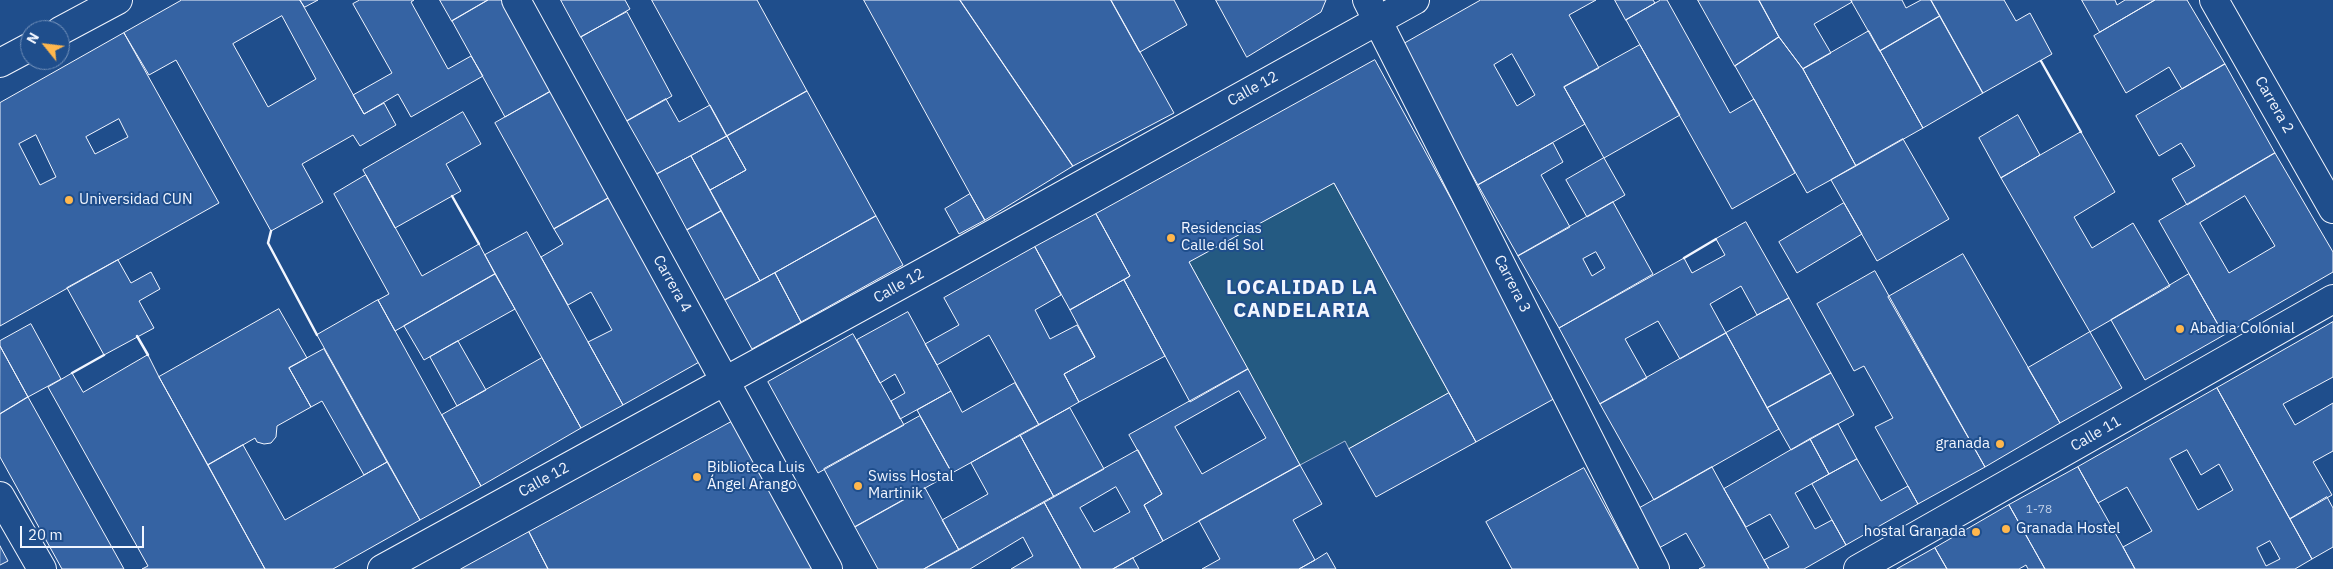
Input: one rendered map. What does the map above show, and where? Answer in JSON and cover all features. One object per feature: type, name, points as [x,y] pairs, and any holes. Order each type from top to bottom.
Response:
[{"type":"street","points":[[70,26],[118,0]]},
{"type":"street","name":"Carrera 4","points":[[516,0],[828,569]]},
{"type":"street","name":"Calle 12","points":[[382,569],[725,382],[1373,10],[1415,0]]},
{"type":"street","name":"Carrera 2","points":[[2214,0],[2333,209]]},
{"type":"street","name":"Carrera 3","points":[[1373,10],[1655,569]]},
{"type":"street","points":[[0,63],[20,52]]},
{"type":"street","name":"Calle 11","points":[[1858,569],[2333,299]]},
{"type":"street","points":[[0,496],[42,569]]},
{"type":"shaded area","points":[[1334,183],[1449,393],[1349,449],[1345,441],[1300,465],[1189,262]]},
{"type":"building","points":[[182,0],[300,0],[364,114],[384,103],[396,125],[360,146],[353,135],[302,164],[323,202],[271,231],[176,60],[149,75],[124,33]],"holes":[[[282,16],[316,79],[268,107],[233,44]]]},
{"type":"building","points":[[300,0],[318,0],[305,7]]},
{"type":"building","points":[[360,0],[414,0],[411,2],[448,69],[471,56],[483,76],[411,117],[398,94],[364,114],[353,95],[392,73],[353,4]]},
{"type":"building","points":[[440,0],[488,0],[452,21]]},
{"type":"building","points":[[488,0],[503,0],[553,90],[505,117],[452,21]]},
{"type":"building","points":[[561,0],[625,0],[630,9],[581,37]]},
{"type":"building","points":[[652,0],[757,0],[807,91],[727,136]]},
{"type":"building","points":[[864,0],[960,0],[1073,166],[985,220]]},
{"type":"building","points":[[960,0],[1111,0],[1174,113],[1073,166]]},
{"type":"building","points":[[1111,0],[1174,0],[1187,25],[1140,52]]},
{"type":"building","points":[[1216,0],[1326,0],[1321,12],[1247,57]]},
{"type":"building","points":[[1481,0],[1596,0],[1569,15],[1599,68],[1564,87],[1585,124],[1478,185],[1400,46]],"holes":[[[1512,54],[1535,95],[1517,106],[1494,65]]]},
{"type":"building","points":[[1615,0],[1653,0],[1655,3],[1626,20]]},
{"type":"building","points":[[1661,0],[1667,0],[1730,113],[1754,99],[1795,173],[1732,209],[1626,20]]},
{"type":"building","points":[[1698,0],[1759,0],[1779,37],[1735,66]]},
{"type":"building","points":[[1759,0],[1851,0],[1852,2],[1814,24],[1831,53],[1803,69],[1779,37]]},
{"type":"building","points":[[1851,0],[1902,0],[1906,8],[1921,0],[1931,0],[1940,16],[1880,51]]},
{"type":"building","points":[[1931,0],[2004,0],[2016,21],[2030,13],[2052,54],[1983,93]]},
{"type":"building","points":[[2082,0],[2115,0],[2117,5],[2125,0],[2155,0],[2100,32]]},
{"type":"building","points":[[2155,0],[2187,0],[2225,64],[2182,89],[2169,67],[2126,93],[2094,36]]},
{"type":"building","points":[[627,12],[672,96],[627,121],[581,37]]},
{"type":"building","points":[[1940,16],[1983,93],[1923,128],[1880,51]]},
{"type":"building","points":[[1869,31],[1923,128],[1856,166],[1803,69]]},
{"type":"building","points":[[124,33],[219,203],[0,326],[0,103],[58,70],[70,70],[70,63]],"holes":[[[119,119],[128,137],[95,154],[86,137]],[[36,135],[56,177],[40,185],[19,144]]]},
{"type":"building","points":[[1779,37],[1803,69],[1856,166],[1807,193],[1735,66]]},
{"type":"building","points":[[1640,45],[1680,115],[1604,158],[1564,87]]},
{"type":"building","name":"Residencias Calle del Sol","points":[[1375,60],[1559,396],[1476,442],[1334,183],[1189,262],[1248,369],[1190,402],[1124,280],[1130,276],[1096,214]]},
{"type":"building","points":[[2225,64],[2275,153],[2187,205],[2172,179],[2195,166],[2181,143],[2159,156],[2136,116]]},
{"type":"building","points":[[553,90],[612,196],[554,229],[495,123]]},
{"type":"building","points":[[807,91],[876,216],[760,281],[710,190],[746,170],[727,136]]},
{"type":"building","points":[[666,99],[679,122],[710,105],[727,136],[657,174],[627,121]]},
{"type":"building","points":[[463,112],[481,144],[446,164],[461,191],[395,228],[363,170]]},
{"type":"building","points":[[2018,115],[2040,155],[2001,178],[1979,138]]},
{"type":"building","points":[[2081,132],[2115,192],[2074,217],[2092,248],[2133,223],[2170,286],[2090,332],[2001,178]]},
{"type":"building","points":[[727,136],[746,170],[710,190],[691,156]]},
{"type":"building","points":[[1903,139],[1949,219],[1877,261],[1831,180]]},
{"type":"building","points":[[1553,143],[1563,162],[1541,175],[1570,227],[1518,256],[1478,185]]},
{"type":"building","points":[[2275,153],[2333,252],[2333,272],[2224,335],[2159,221]],"holes":[[[2245,196],[2275,246],[2229,273],[2200,223]]]},
{"type":"building","points":[[691,156],[721,211],[687,230],[657,174]]},
{"type":"building","points":[[1604,158],[1625,195],[1587,217],[1566,180]]},
{"type":"building","points":[[366,175],[422,276],[479,244],[495,274],[395,331],[378,300],[389,294],[334,194]]},
{"type":"building","points":[[970,194],[985,220],[959,234],[945,209]]},
{"type":"building","points":[[612,196],[701,361],[623,405],[588,342],[612,330],[591,292],[568,305],[541,257],[563,244],[554,229]]},
{"type":"building","points":[[1613,202],[1653,274],[1559,328],[1518,256]],"holes":[[[1596,252],[1605,268],[1592,276],[1583,259]]]},
{"type":"building","points":[[1844,203],[1862,234],[1797,273],[1779,242]]},
{"type":"building","points":[[721,211],[760,281],[725,300],[687,230]]},
{"type":"building","points":[[1096,214],[1130,276],[1070,310],[1035,247]]},
{"type":"building","points":[[876,216],[903,265],[801,322],[775,273]]},
{"type":"building","points":[[1746,222],[1789,298],[1757,315],[1741,286],[1710,304],[1726,333],[1680,359],[1658,321],[1625,339],[1647,378],[1600,404],[1559,328],[1684,258],[1692,273],[1725,255],[1716,239]]},
{"type":"building","points":[[527,232],[623,405],[581,428],[485,255]]},
{"type":"building","points":[[1035,247],[1061,295],[1035,310],[1050,339],[1077,325],[1095,357],[1064,374],[1079,402],[1039,425],[989,335],[937,365],[925,344],[959,325],[944,298]]},
{"type":"building","points":[[1963,254],[2060,423],[1985,467],[1888,297]]},
{"type":"building","points":[[118,260],[131,283],[151,272],[160,289],[139,301],[154,328],[104,355],[67,288]]},
{"type":"building","points":[[1875,271],[1985,467],[1918,504],[1875,427],[1893,418],[1864,366],[1854,371],[1817,304]]},
{"type":"building","points":[[775,273],[801,322],[752,349],[725,300]]},
{"type":"building","points":[[495,274],[515,309],[424,360],[404,326]]},
{"type":"building","points":[[2189,274],[2224,335],[2145,380],[2111,320]]},
{"type":"building","points":[[1124,280],[1165,356],[1079,402],[1064,374],[1095,357],[1070,310]]},
{"type":"building","points":[[1789,298],[1831,373],[1767,408],[1726,333]]},
{"type":"building","points":[[378,300],[481,486],[420,520],[317,335]]},
{"type":"building","points":[[279,309],[307,358],[289,368],[311,407],[277,426],[276,437],[271,443],[257,442],[255,438],[208,465],[159,377]]},
{"type":"building","points":[[908,312],[951,391],[900,419],[891,401],[905,393],[895,374],[880,383],[857,340]]},
{"type":"building","points":[[2333,322],[2333,377],[2283,404],[2295,425],[2333,403],[2333,451],[2313,462],[2332,495],[2290,519],[2217,388]]},
{"type":"building","points":[[31,324],[61,379],[28,397],[0,346],[0,341]]},
{"type":"building","points":[[2090,332],[2122,388],[2060,423],[2028,368]]},
{"type":"building","points":[[1726,333],[1779,429],[1654,500],[1600,404]]},
{"type":"building","points":[[853,334],[904,425],[818,473],[768,382]]},
{"type":"building","points":[[458,341],[486,390],[457,406],[430,357]]},
{"type":"building","points":[[0,346],[28,397],[0,414]]},
{"type":"building","points":[[324,349],[387,462],[364,475],[322,401],[311,407],[289,368]]},
{"type":"building","points":[[148,355],[265,569],[142,569],[148,566],[48,387],[72,373],[83,392]]},
{"type":"building","points":[[542,358],[581,428],[481,486],[442,415]]},
{"type":"building","points":[[1248,369],[1300,465],[1163,541],[1144,505],[1162,494],[1129,435]],"holes":[[[1239,391],[1266,438],[1202,474],[1175,427]]]},
{"type":"building","points":[[1831,373],[1854,415],[1791,450],[1767,408]]},
{"type":"building","points":[[1015,383],[1039,425],[952,473],[917,410],[951,391],[962,412]]},
{"type":"building","points":[[2217,388],[2312,559],[2295,569],[2135,569],[2123,547],[2152,531],[2127,487],[2098,503],[2078,467]],"holes":[[[2187,450],[2201,475],[2219,464],[2233,490],[2198,510],[2170,459]],[[2270,541],[2280,559],[2266,566],[2257,548]]]},
{"type":"building","points":[[1449,393],[1476,442],[1376,497],[1349,449]]},
{"type":"building","points":[[28,397],[124,569],[62,569],[0,457],[0,414]]},
{"type":"building","points":[[1070,408],[1104,469],[1054,497],[1020,435]]},
{"type":"building","points":[[920,416],[952,473],[855,527],[824,469]]},
{"type":"building","name":"Biblioteca Luis Ángel Arango","points":[[733,421],[812,569],[548,569],[529,532]]},
{"type":"building","points":[[1838,424],[1857,459],[1829,474],[1810,439]]},
{"type":"building","points":[[1020,435],[1054,497],[959,550],[942,520],[988,494],[971,463]]},
{"type":"building","points":[[1810,439],[1829,474],[1795,493],[1815,529],[1832,520],[1846,545],[1804,569],[1769,569],[1764,560],[1789,547],[1770,514],[1746,527],[1724,489]]},
{"type":"building","points":[[243,445],[285,520],[387,462],[420,520],[333,569],[265,569],[208,465]]},
{"type":"building","points":[[1138,450],[1162,494],[1144,505],[1163,541],[1113,569],[1081,569],[1044,502]],"holes":[[[1116,487],[1130,512],[1094,532],[1080,508]]]},
{"type":"building","points":[[1857,459],[1881,501],[1908,486],[1918,504],[1846,545],[1812,484]]},
{"type":"building","points":[[1300,465],[1322,504],[1293,520],[1315,560],[1299,569],[1202,569],[1220,559],[1199,521]]},
{"type":"building","points":[[1712,467],[1769,569],[1699,569],[1705,566],[1686,533],[1659,548],[1638,509]]},
{"type":"building","points":[[2078,467],[2135,569],[2045,569],[2009,505]]},
{"type":"building","points":[[1584,468],[1639,569],[1512,569],[1486,522]]},
{"type":"building","points":[[925,488],[959,550],[924,569],[878,569],[855,527]]},
{"type":"building","points":[[2327,497],[2333,508],[2333,547],[2312,559],[2290,519]]},
{"type":"building","points":[[1044,502],[1081,569],[1011,569],[1033,556],[1023,537],[970,569],[924,569]]},
{"type":"building","points":[[2009,505],[2045,569],[2028,569],[2026,565],[2019,569],[1947,569],[1935,548]]},
{"type":"building","points":[[529,532],[548,569],[461,569]]},
{"type":"building","points":[[0,546],[8,561],[0,565]]},
{"type":"building","points":[[1935,548],[1947,569],[1897,569]]},
{"type":"building","points":[[1327,553],[1336,569],[1299,569],[1315,560]]},
{"type":"building","points":[[1133,558],[1139,569],[1113,569]]},
{"type":"wall","points":[[2041,61],[2081,132]]},
{"type":"wall","points":[[452,196],[479,244]]},
{"type":"wall","points":[[271,231],[268,243],[317,335]]},
{"type":"wall","points":[[1684,258],[1716,239]]},
{"type":"wall","points":[[137,336],[148,355]]},
{"type":"wall","points":[[72,373],[104,355]]},
{"type":"place","name":"Universidad CUN","points":[[69,200]]},
{"type":"place","name":"Residencias Calle del Sol","points":[[1171,238]]},
{"type":"place","name":"Abadia Colonial","points":[[2180,329]]},
{"type":"place","name":"granada","points":[[2000,444]]},
{"type":"place","name":"Biblioteca Luis Ángel Arango","points":[[697,477]]},
{"type":"place","name":"Swiss Hostal Martinik","points":[[858,486]]},
{"type":"place","name":"Granada Hostel","points":[[2006,529]]},
{"type":"place","name":"hostal Granada","points":[[1976,532]]},
{"type":"district","name":"LOCALIDAD LA CANDELARIA","points":[[1302,300]]}]
